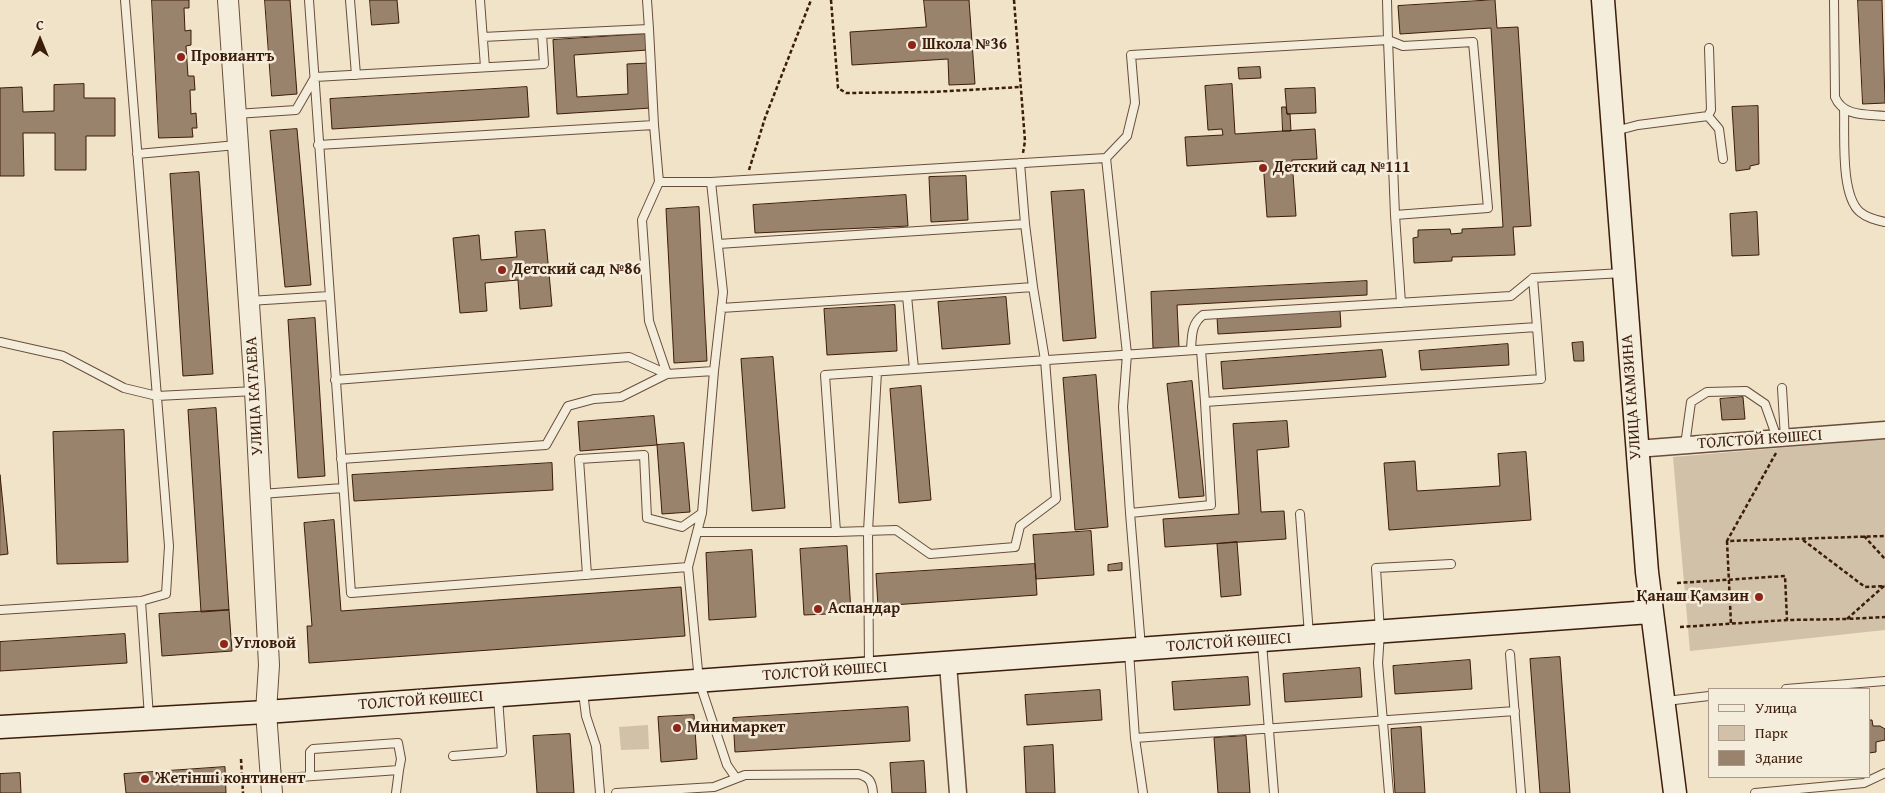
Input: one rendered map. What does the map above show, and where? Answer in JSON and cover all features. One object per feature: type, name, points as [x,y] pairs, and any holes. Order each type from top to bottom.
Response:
[{"type":"main road","name":"УЛИЦА КАМЗИНА","points":[[1603,0],[1650,612],[1675,793]]},
{"type":"main road","name":"ТОЛСТОЙ КӨШЕСІ","points":[[0,727],[266,712],[498,696],[1650,612]]},
{"type":"street","name":"УЛИЦА КАТАЕВА","points":[[228,0],[255,391],[269,665],[266,712],[272,786]]},
{"type":"street","name":"ТОЛСТОЙ КӨШЕСІ","points":[[1636,449],[1885,430]]},
{"type":"street","points":[[948,664],[958,793]]},
{"type":"lane","points":[[0,610],[141,601],[166,594],[169,546],[125,0]]},
{"type":"lane","points":[[309,0],[351,593],[688,567]]},
{"type":"lane","points":[[350,0],[356,74]]},
{"type":"lane","points":[[480,0],[485,67]]},
{"type":"lane","points":[[647,0],[659,182],[642,220],[649,321],[667,374]]},
{"type":"lane","points":[[1387,0],[1395,215],[1401,303]]},
{"type":"lane","points":[[1834,0],[1835,97],[1838,104],[1844,109],[1858,114],[1885,116]]},
{"type":"lane","points":[[483,37],[649,29]]},
{"type":"lane","points":[[314,77],[544,64],[542,34]]},
{"type":"lane","points":[[659,182],[711,182],[1106,158],[1127,136],[1135,103],[1131,55],[1388,40],[1403,46],[1473,42],[1488,208],[1395,215]]},
{"type":"lane","points":[[1708,116],[1711,110],[1709,48]]},
{"type":"lane","points":[[236,114],[296,110],[314,77]]},
{"type":"lane","points":[[1844,109],[1846,178],[1852,200],[1858,212],[1885,222]]},
{"type":"lane","points":[[1613,131],[1638,125],[1708,116]]},
{"type":"lane","points":[[1708,116],[1719,129],[1723,159]]},
{"type":"lane","points":[[318,145],[654,125]]},
{"type":"lane","points":[[137,154],[238,145]]},
{"type":"lane","points":[[1106,158],[1127,354],[1123,407],[1130,514],[1135,650],[1135,738],[1143,793]]},
{"type":"lane","points":[[697,532],[896,530],[930,554],[1015,547],[1020,526],[1056,500],[1045,360],[1033,288],[1020,163]]},
{"type":"lane","points":[[711,182],[723,292],[702,513],[688,567],[699,681],[727,765],[736,778]]},
{"type":"lane","points":[[718,244],[1025,224]]},
{"type":"lane","points":[[1191,350],[1192,330],[1196,320],[1203,315],[1511,296],[1533,278],[1623,273]]},
{"type":"lane","points":[[1205,402],[1541,379],[1533,278]]},
{"type":"lane","points":[[721,308],[1033,288]]},
{"type":"lane","points":[[249,302],[329,296]]},
{"type":"lane","points":[[907,296],[914,369]]},
{"type":"lane","points":[[836,532],[825,375],[1537,327]]},
{"type":"lane","points":[[0,342],[63,356],[124,388],[157,396],[255,391]]},
{"type":"lane","points":[[1130,514],[1211,505],[1201,350]]},
{"type":"lane","points":[[335,380],[629,357],[667,374]]},
{"type":"lane","points":[[341,459],[546,445],[568,406],[594,399],[621,397],[667,374],[714,371]]},
{"type":"lane","points":[[869,669],[868,531],[877,372]]},
{"type":"lane","points":[[1781,438],[1782,388]]},
{"type":"lane","points":[[1685,445],[1691,402],[1706,392],[1724,390],[1746,391],[1766,404],[1781,438]]},
{"type":"lane","points":[[586,575],[578,459],[644,455],[647,518],[682,527],[702,513]]},
{"type":"lane","points":[[260,494],[343,488]]},
{"type":"lane","points":[[1300,514],[1309,637]]},
{"type":"lane","points":[[1389,793],[1378,663],[1380,632],[1376,568],[1451,564]]},
{"type":"lane","points":[[141,601],[149,718]]},
{"type":"lane","points":[[1262,641],[1274,793]]},
{"type":"lane","points":[[1510,654],[1521,793]]},
{"type":"lane","points":[[1797,688],[1885,680]]},
{"type":"lane","points":[[583,689],[586,716],[596,746],[600,793]]},
{"type":"lane","points":[[453,756],[502,752],[498,696]]},
{"type":"lane","points":[[1662,701],[1708,696]]},
{"type":"lane","points":[[1135,738],[1515,712]]},
{"type":"lane","points":[[310,776],[310,752],[313,749],[398,743],[401,759],[396,793]]},
{"type":"lane","points":[[272,786],[310,776],[399,770]]},
{"type":"lane","points":[[1755,793],[1864,783],[1885,773]]},
{"type":"lane","points":[[616,793],[714,787],[736,778],[754,775],[858,774],[867,776],[872,784],[873,793]]},
{"type":"path","points":[[746,180],[765,118],[811,0]]},
{"type":"path","points":[[831,0],[838,88],[846,93],[932,92],[1020,86]]},
{"type":"path","points":[[1014,0],[1025,141],[1020,163]]},
{"type":"path","points":[[1731,624],[1727,541],[1781,438]]},
{"type":"path","points":[[1864,536],[1885,559]]},
{"type":"path","points":[[1727,541],[1885,536]]},
{"type":"path","points":[[1802,539],[1865,587],[1885,586]]},
{"type":"path","points":[[1676,583],[1785,576],[1788,620]]},
{"type":"path","points":[[1847,619],[1885,586]]},
{"type":"path","points":[[1680,628],[1788,620],[1885,617]]},
{"type":"path","points":[[241,759],[243,793]]},
{"type":"green space","points":[[1885,439],[1885,630],[1690,651],[1673,457]]},
{"type":"green space","points":[[648,725],[649,749],[621,750],[619,727]]},
{"type":"building","points":[[152,0],[189,0],[189,8],[184,8],[185,31],[191,30],[191,45],[186,46],[188,76],[194,76],[195,90],[190,90],[191,114],[196,113],[197,128],[192,128],[193,137],[159,138]]},
{"type":"building","points":[[265,0],[290,0],[297,94],[272,96]]},
{"type":"building","points":[[370,0],[397,0],[399,23],[372,25]]},
{"type":"building","name":"Школа №36","points":[[924,0],[969,0],[975,84],[949,85],[948,59],[852,65],[850,32],[926,27]]},
{"type":"building","points":[[1495,0],[1497,28],[1518,27],[1531,226],[1513,227],[1515,255],[1452,257],[1452,261],[1414,263],[1413,238],[1418,237],[1418,230],[1450,229],[1451,234],[1462,233],[1462,229],[1503,227],[1491,28],[1400,34],[1398,6]]},
{"type":"building","points":[[1858,0],[1882,0],[1885,103],[1863,104]]},
{"type":"building","points":[[647,34],[648,50],[574,55],[577,97],[628,94],[627,64],[649,63],[651,108],[557,114],[553,40]]},
{"type":"building","points":[[1260,67],[1261,78],[1239,79],[1238,68]]},
{"type":"building","points":[[84,84],[84,98],[115,98],[115,136],[86,136],[86,170],[55,170],[55,133],[23,133],[24,176],[0,176],[0,88],[22,87],[23,112],[54,111],[54,85]]},
{"type":"building","points":[[1232,84],[1235,134],[1315,129],[1317,159],[1292,160],[1296,216],[1267,217],[1263,161],[1187,166],[1185,137],[1223,135],[1222,129],[1208,130],[1205,86]]},
{"type":"building","points":[[527,87],[529,117],[332,129],[330,99]]},
{"type":"building","points":[[1315,88],[1316,113],[1287,114],[1285,89]]},
{"type":"building","points":[[1758,106],[1759,164],[1750,166],[1750,169],[1736,171],[1732,107]]},
{"type":"building","points":[[1282,107],[1286,107],[1287,114],[1290,114],[1291,131],[1283,131]]},
{"type":"building","points":[[297,129],[311,285],[285,287],[270,131]]},
{"type":"building","points":[[199,172],[213,374],[183,376],[170,174]]},
{"type":"building","points":[[966,176],[968,220],[931,222],[929,177]]},
{"type":"building","points":[[1084,190],[1096,338],[1063,341],[1051,192]]},
{"type":"building","points":[[906,195],[908,226],[755,233],[753,205]]},
{"type":"building","points":[[699,207],[707,361],[674,363],[666,209]]},
{"type":"building","points":[[1757,212],[1759,255],[1732,256],[1730,214]]},
{"type":"building","name":"Детский сад №86","points":[[545,230],[552,306],[520,309],[518,280],[485,283],[487,311],[460,313],[453,238],[479,235],[481,260],[517,257],[515,232]]},
{"type":"building","points":[[1367,281],[1367,295],[1177,305],[1179,347],[1153,348],[1151,292]]},
{"type":"building","points":[[1006,297],[1010,344],[942,349],[938,302]]},
{"type":"building","points":[[895,305],[897,351],[827,355],[824,309]]},
{"type":"building","points":[[1340,310],[1341,327],[1218,334],[1217,317]]},
{"type":"building","points":[[315,318],[325,476],[298,478],[288,320]]},
{"type":"building","points":[[1583,342],[1584,361],[1574,361],[1572,343]]},
{"type":"building","points":[[1508,344],[1509,365],[1421,370],[1419,351]]},
{"type":"building","points":[[1382,350],[1386,377],[1223,389],[1221,362]]},
{"type":"building","points":[[773,357],[785,508],[752,511],[741,359]]},
{"type":"building","points":[[1096,375],[1108,527],[1075,530],[1063,378]]},
{"type":"building","points":[[1192,381],[1204,496],[1179,498],[1167,384]]},
{"type":"building","points":[[921,386],[931,500],[899,503],[890,389]]},
{"type":"building","points":[[1743,397],[1745,419],[1722,420],[1720,399]]},
{"type":"building","points":[[216,408],[229,610],[201,612],[188,410]]},
{"type":"building","points":[[654,416],[657,445],[580,451],[578,422]]},
{"type":"building","points":[[1287,421],[1289,447],[1257,450],[1261,512],[1284,511],[1286,539],[1165,547],[1163,519],[1239,514],[1233,424]]},
{"type":"building","points":[[124,430],[128,562],[57,564],[53,432]]},
{"type":"building","points":[[684,443],[690,512],[662,514],[657,445]]},
{"type":"building","points":[[1526,452],[1531,520],[1389,530],[1384,463],[1415,461],[1417,491],[1500,486],[1498,454]]},
{"type":"building","points":[[552,463],[553,490],[354,501],[352,475]]},
{"type":"building","points":[[0,475],[8,554],[0,555]]},
{"type":"building","points":[[334,520],[341,611],[681,587],[685,636],[309,663],[307,626],[312,626],[304,523]]},
{"type":"building","points":[[1091,531],[1094,575],[1036,579],[1033,535]]},
{"type":"building","points":[[1237,542],[1241,595],[1221,597],[1217,544]]},
{"type":"building","points":[[847,546],[851,613],[804,615],[800,549]]},
{"type":"building","points":[[752,550],[756,617],[709,620],[706,553]]},
{"type":"building","points":[[1122,563],[1122,570],[1108,571],[1108,565]]},
{"type":"building","points":[[1035,564],[1037,595],[878,606],[876,574]]},
{"type":"building","points":[[229,610],[232,651],[162,656],[159,614]]},
{"type":"building","points":[[125,634],[127,663],[0,671],[0,642]]},
{"type":"building","points":[[1560,657],[1570,793],[1540,793],[1530,659]]},
{"type":"building","points":[[1470,660],[1472,689],[1395,694],[1393,666]]},
{"type":"building","points":[[1360,668],[1362,697],[1285,702],[1283,674]]},
{"type":"building","points":[[1248,677],[1250,705],[1174,710],[1172,682]]},
{"type":"building","points":[[1100,690],[1102,720],[1027,725],[1025,695]]},
{"type":"building","points":[[908,707],[910,741],[735,752],[733,718]]},
{"type":"building","points":[[694,715],[697,759],[661,762],[658,717]]},
{"type":"building","points":[[1870,720],[1872,720],[1873,726],[1880,726],[1885,729],[1885,740],[1876,742],[1876,752],[1870,753]]},
{"type":"building","points":[[1421,727],[1425,793],[1395,793],[1391,729]]},
{"type":"building","points":[[570,734],[574,793],[537,793],[533,736]]},
{"type":"building","points":[[1246,736],[1250,793],[1218,793],[1214,738]]},
{"type":"building","points":[[1053,745],[1055,793],[1026,793],[1024,747]]},
{"type":"building","points":[[924,761],[926,793],[892,793],[890,763]]},
{"type":"building","points":[[225,767],[226,793],[126,793],[124,774]]},
{"type":"building","points":[[20,773],[21,793],[0,793],[0,774]]},
{"type":"place","name":"Школа №36","points":[[912,45]]},
{"type":"place","name":"Провиантъ","points":[[181,57]]},
{"type":"place","name":"Детский сад №111","points":[[1263,168]]},
{"type":"place","name":"Детский сад №86","points":[[502,270]]},
{"type":"place","name":"Қанаш Қамзин","points":[[1759,597]]},
{"type":"place","name":"Аспандар","points":[[818,609]]},
{"type":"place","name":"Угловой","points":[[224,644]]},
{"type":"place","name":"Минимаркет","points":[[677,728]]},
{"type":"place","name":"Жетінші континент","points":[[145,779]]}]
